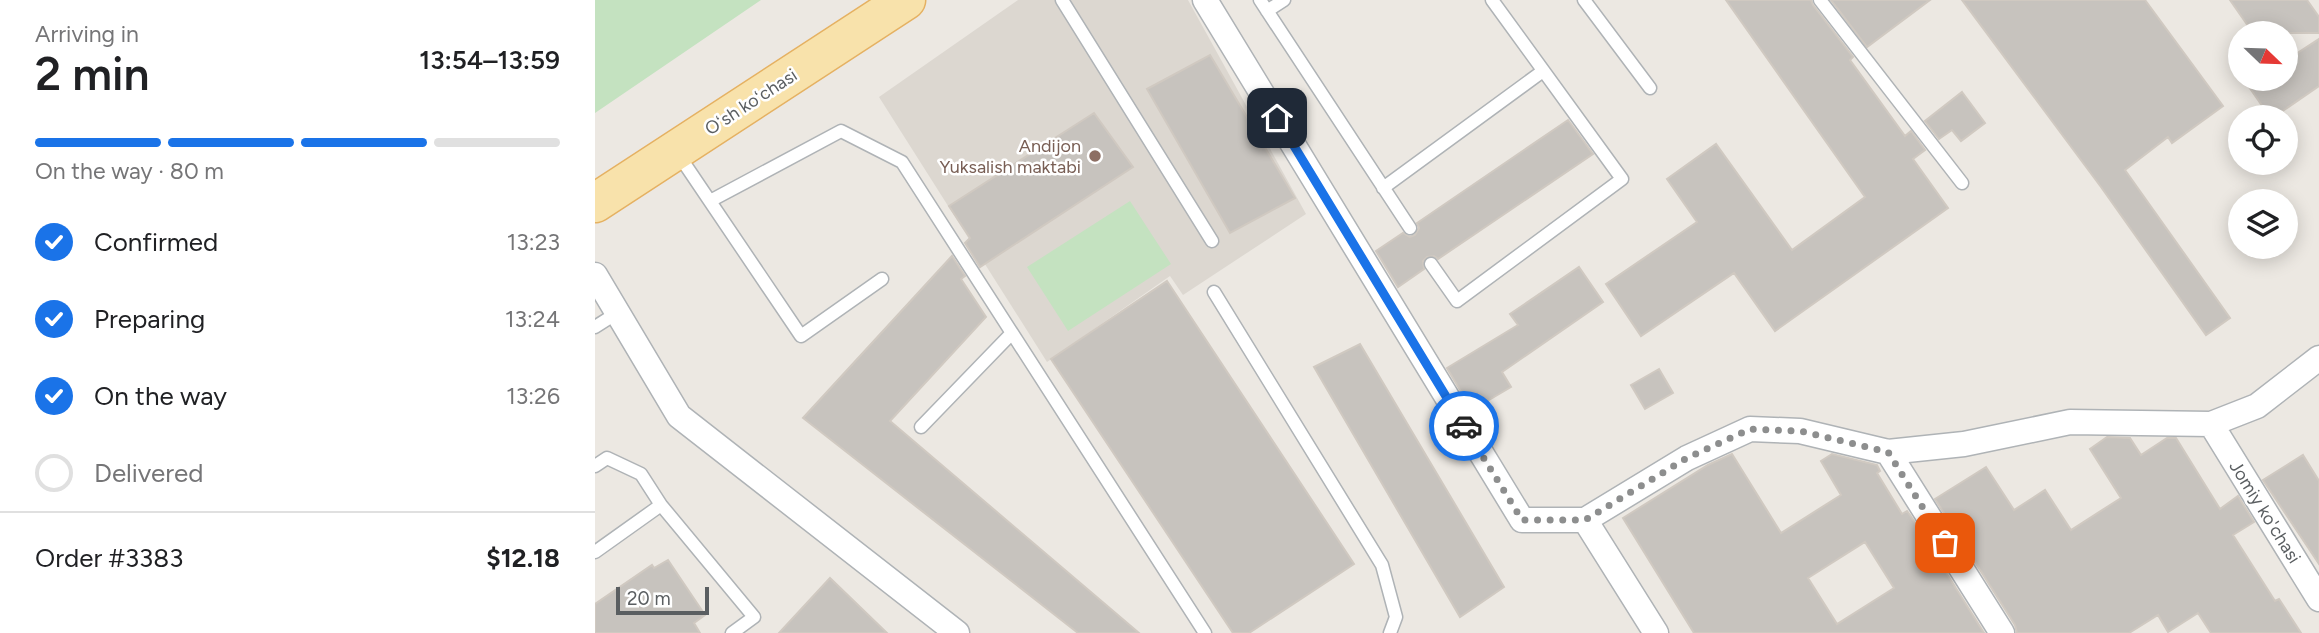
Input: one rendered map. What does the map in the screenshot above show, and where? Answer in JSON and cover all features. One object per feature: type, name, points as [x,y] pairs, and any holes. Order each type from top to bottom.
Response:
[{"type":"main road","name":"Oʻsh koʻchasi","points":[[595,203],[906,0]]},
{"type":"street","points":[[1205,0],[1522,520],[1585,520],[1687,458],[1750,429],[1800,431],[1888,452],[1964,444],[2070,422],[2211,424],[2257,406],[2319,358]]},
{"type":"street","points":[[595,275],[679,416],[957,633]]},
{"type":"street","name":"Jomiy ko'chasi","points":[[2211,424],[2319,599]]},
{"type":"street","points":[[1888,452],[2002,633]]},
{"type":"street","points":[[1585,520],[1656,633]]},
{"type":"lane","points":[[1062,0],[1212,241]]},
{"type":"lane","points":[[1284,0],[1264,5],[1410,228]]},
{"type":"lane","points":[[1431,264],[1457,301],[1622,179],[1492,0]]},
{"type":"lane","points":[[1584,0],[1650,88]]},
{"type":"lane","points":[[1820,0],[1962,183]]},
{"type":"lane","points":[[1383,188],[1543,71]]},
{"type":"lane","points":[[710,201],[841,131],[902,162],[1205,633]]},
{"type":"lane","points":[[676,150],[801,336],[882,279]]},
{"type":"lane","points":[[1214,292],[1382,565],[1396,617],[1390,633]]},
{"type":"lane","points":[[595,327],[617,313]]},
{"type":"lane","points":[[921,426],[1012,333]]},
{"type":"lane","points":[[595,466],[607,458],[641,474],[661,505],[754,617],[732,633]]},
{"type":"lane","points":[[595,552],[661,505]]},
{"type":"shaded area","name":"Andijon Yuksalish maktabi","points":[[1018,0],[1188,0],[1306,214],[1183,295],[1170,276],[1047,362],[879,97]]},
{"type":"green space","points":[[595,0],[761,0],[595,113]]},
{"type":"green space","points":[[1130,201],[1171,264],[1068,331],[1027,267]]},
{"type":"building","points":[[1726,0],[1811,0],[1853,57],[1850,60],[1905,136],[1911,131],[1925,150],[1913,159],[1948,208],[1775,331],[1734,273],[1641,336],[1606,284],[1697,222],[1667,179],[1716,144],[1792,250],[1865,197]]},
{"type":"building","points":[[1831,0],[1930,0],[1867,47]]},
{"type":"building","points":[[1962,0],[2145,0],[2223,106],[2172,143],[2168,137],[2125,170],[2230,318],[2206,335],[2101,187]]},
{"type":"building","points":[[2230,0],[2307,0],[2319,17],[2319,33],[2298,33],[2298,21],[2245,21]]},
{"type":"building","points":[[2319,39],[2319,86],[2291,105],[2262,105],[2252,91],[2298,91],[2298,53]]},
{"type":"building","points":[[1210,55],[1295,198],[1230,233],[1147,89]]},
{"type":"building","points":[[1962,92],[1985,123],[1961,141],[1952,130],[1939,139],[1925,121]]},
{"type":"building","points":[[1094,113],[1133,167],[980,267],[965,243],[970,238],[949,206]]},
{"type":"building","points":[[1568,120],[1593,154],[1438,259],[1434,256],[1427,257],[1423,261],[1424,269],[1398,287],[1376,251],[1403,233],[1410,237],[1415,235],[1419,228],[1417,223]]},
{"type":"building","points":[[952,256],[965,276],[961,279],[986,317],[890,421],[1139,633],[1078,633],[803,418]]},
{"type":"building","points":[[1579,267],[1603,302],[1502,372],[1511,387],[1472,410],[1447,368],[1518,325],[1510,314]]},
{"type":"building","points":[[1167,281],[1354,564],[1249,633],[1233,633],[1051,359]]},
{"type":"building","points":[[1360,344],[1504,587],[1460,617],[1314,367]]},
{"type":"building","points":[[1659,369],[1673,393],[1645,409],[1631,385]]},
{"type":"building","points":[[2107,437],[2130,438],[2141,455],[2167,438],[2176,438],[2220,509],[2238,496],[2254,522],[2233,535],[2275,601],[2279,599],[2301,633],[2211,633],[2198,613],[2168,632],[2158,615],[2129,633],[2017,633],[2015,625],[1935,499],[1986,467],[2014,510],[2045,490],[2071,530],[2121,498],[2090,449]]},
{"type":"building","points":[[1732,454],[1781,533],[1841,495],[1821,461],[1832,454],[1877,465],[1880,471],[1877,473],[1902,514],[1907,511],[1910,515],[1984,633],[1694,633],[1623,518],[1708,465]],"holes":[[[1865,542],[1894,588],[1837,624],[1808,578]]]},
{"type":"building","points":[[2303,455],[2319,481],[2319,564],[2263,480]]},
{"type":"building","points":[[668,560],[705,615],[694,623],[700,633],[595,633],[595,604],[652,565],[654,568]]},
{"type":"building","points":[[830,578],[887,633],[779,633]]},
{"type":"way so far","points":[[1464,426],[1522,520],[1585,520],[1687,458],[1750,429],[1800,431],[1888,452],[1945,543]]},
{"type":"place","name":"Andijon Yuksalish maktabi","points":[[1095,156]]},
{"type":"route","points":[[1277,118],[1464,426]]}]
